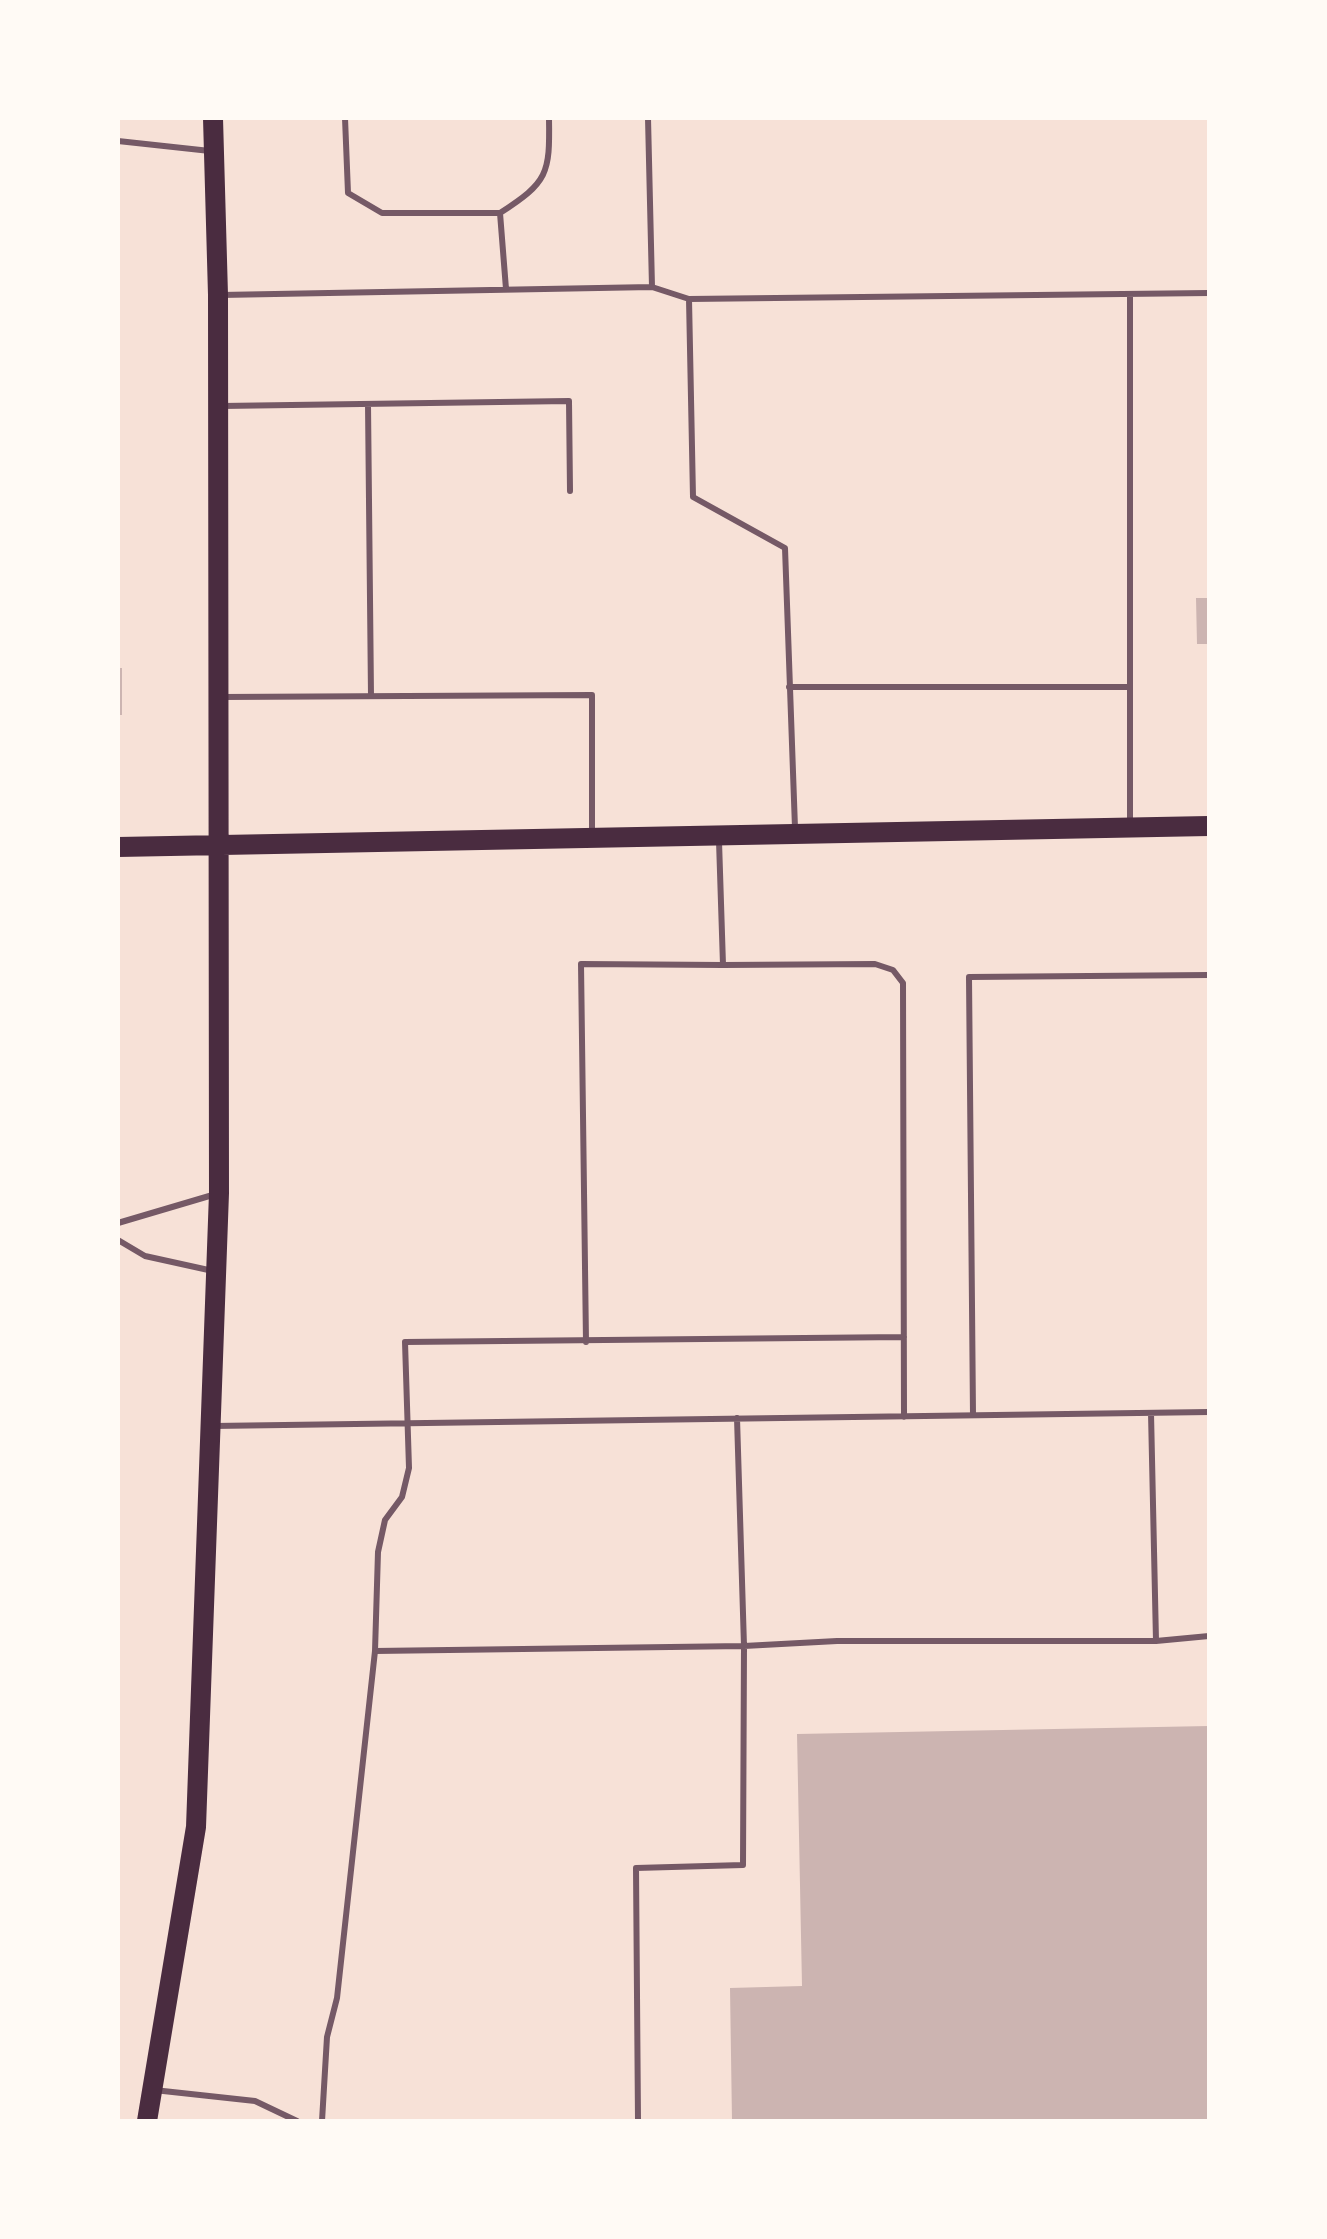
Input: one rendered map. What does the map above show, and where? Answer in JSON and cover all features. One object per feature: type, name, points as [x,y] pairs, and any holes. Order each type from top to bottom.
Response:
[{"type":"main road","points":[[147,2121],[196,1827],[217,1272],[218,295],[213,118]]},
{"type":"main road","points":[[118,847],[1209,826]]},
{"type":"lane","points":[[345,118],[348,193],[382,213],[500,213],[536,190],[550,159],[549,118]]},
{"type":"lane","points":[[648,118],[652,287]]},
{"type":"lane","points":[[118,141],[214,152]]},
{"type":"lane","points":[[500,213],[506,289]]},
{"type":"lane","points":[[218,295],[652,287],[689,299],[1209,293]]},
{"type":"lane","points":[[1130,294],[1130,828]]},
{"type":"lane","points":[[689,299],[693,497],[785,548],[795,836]]},
{"type":"lane","points":[[218,406],[569,401],[570,491]]},
{"type":"lane","points":[[368,404],[371,696]]},
{"type":"lane","points":[[789,687],[1130,687]]},
{"type":"lane","points":[[219,697],[592,695],[592,839]]},
{"type":"lane","points":[[719,837],[723,965]]},
{"type":"lane","points":[[586,1342],[581,964],[875,964],[893,970],[903,983],[904,1417]]},
{"type":"lane","points":[[973,1415],[969,977],[1209,975]]},
{"type":"lane","points":[[118,1223],[219,1193]]},
{"type":"lane","points":[[118,1240],[145,1256],[217,1272]]},
{"type":"lane","points":[[322,2121],[327,2037],[337,1998],[375,1651],[378,1552],[385,1520],[402,1497],[409,1468],[405,1423],[405,1342],[904,1337]]},
{"type":"lane","points":[[211,1426],[1209,1412]]},
{"type":"lane","points":[[1151,1413],[1156,1641]]},
{"type":"lane","points":[[638,2121],[636,1868],[743,1865],[744,1646],[737,1418]]},
{"type":"lane","points":[[375,1651],[744,1646],[837,1641],[1156,1641],[1209,1636]]},
{"type":"lane","points":[[152,2090],[255,2101],[297,2121]]},
{"type":"building","points":[[1196,598],[1209,598],[1209,644],[1197,644]]},
{"type":"building","points":[[118,668],[122,668],[122,715],[118,715]]},
{"type":"building","points":[[1209,1726],[1209,2121],[732,2121],[730,1988],[802,1986],[797,1734]]}]
